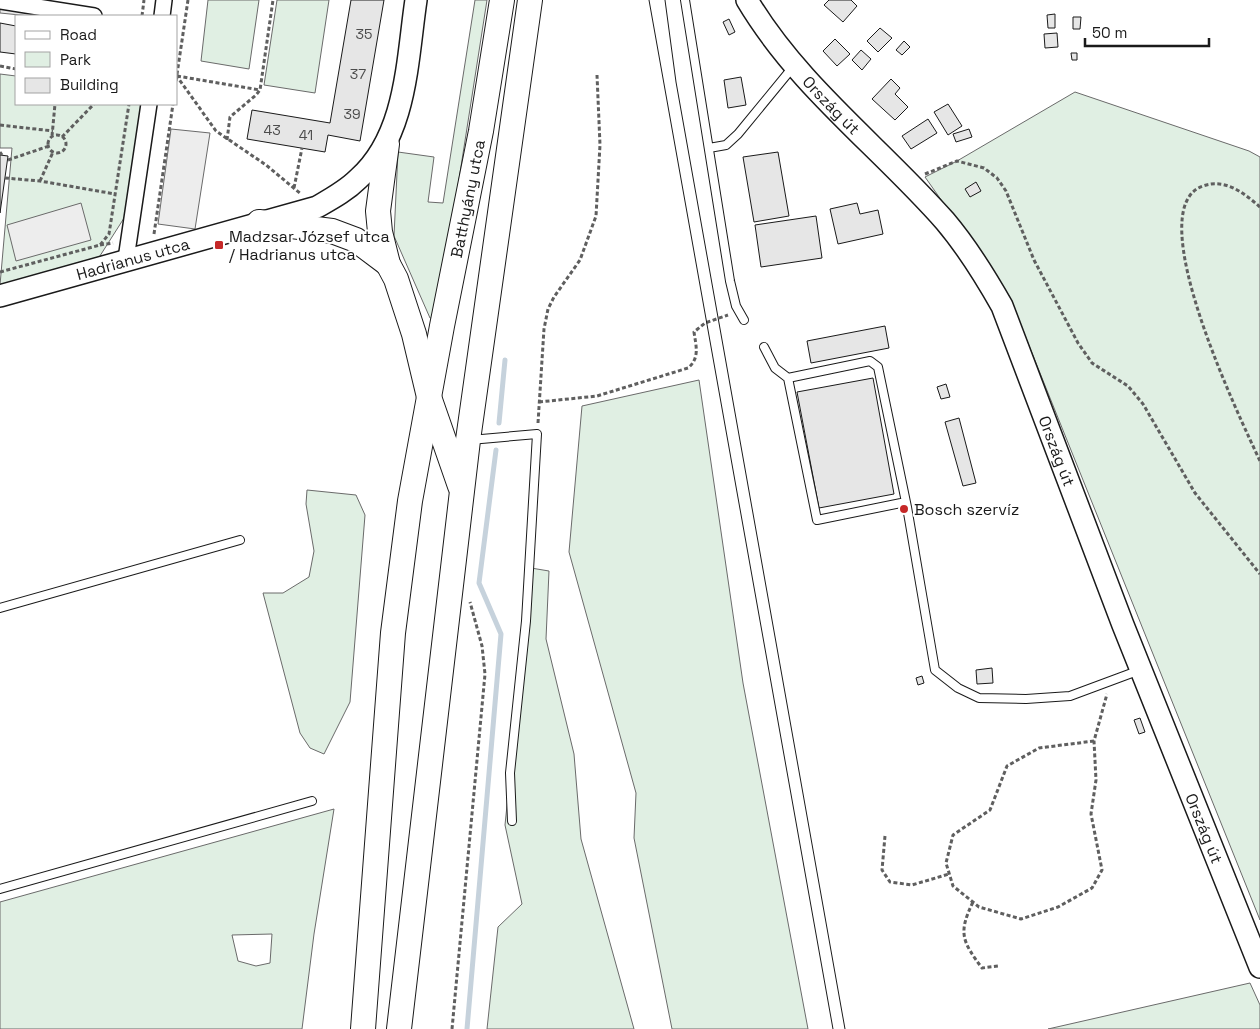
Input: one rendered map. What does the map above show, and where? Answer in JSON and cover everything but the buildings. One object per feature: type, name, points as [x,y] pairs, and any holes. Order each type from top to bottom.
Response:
[{"type":"main road","name":"Hadrianus utca","points":[[0,296],[126,259],[317,207],[359,179],[387,144],[400,106],[416,0]]},
{"type":"main road","name":"Batthyány utca","points":[[363,1029],[393,633],[410,501],[481,131],[502,0]]},
{"type":"main road","name":"Batthyány utca","points":[[399,1029],[461,490],[530,0]]},
{"type":"main road","name":"Ország út","points":[[747,0],[764,26],[795,64],[957,236],[974,258],[1002,306],[1142,669],[1260,967]]},
{"type":"main road","points":[[387,144],[378,211],[380,232],[388,264],[396,279],[414,334],[429,397],[461,490]]},
{"type":"main road","points":[[259,222],[332,231],[356,240],[388,264]]},
{"type":"street","points":[[162,15],[164,0]]},
{"type":"street","points":[[0,1],[52,5],[90,15]]},
{"type":"street","points":[[126,259],[149,105]]},
{"type":"lane","points":[[685,0],[730,281],[736,306],[744,320]]},
{"type":"lane","points":[[709,148],[726,144],[738,134],[795,64]]},
{"type":"lane","points":[[764,347],[776,368],[788,378],[817,520],[906,502]]},
{"type":"lane","points":[[788,378],[870,361],[878,368],[906,502],[935,670],[958,688],[980,698],[1026,700],[1070,696],[1142,669]]},
{"type":"lane","points":[[468,440],[537,434],[526,621],[510,773],[512,821]]},
{"type":"lane","points":[[0,608],[240,540]]},
{"type":"lane","points":[[0,890],[312,800]]},
{"type":"path","points":[[142,15],[144,0]]},
{"type":"path","points":[[178,69],[188,0]]},
{"type":"path","points":[[227,140],[230,117],[260,90],[273,0]]},
{"type":"path","points":[[0,66],[15,69]]},
{"type":"path","points":[[537,434],[544,329],[548,309],[554,297],[580,260],[596,216],[600,146],[597,75]]},
{"type":"path","points":[[178,76],[260,90]]},
{"type":"path","points":[[178,77],[216,131],[266,165],[317,207]]},
{"type":"path","points":[[53,152],[50,150],[48,143],[53,131],[55,105]]},
{"type":"path","points":[[62,137],[93,105]]},
{"type":"path","points":[[0,272],[100,245],[109,234],[129,105]]},
{"type":"path","points":[[0,125],[53,131]]},
{"type":"path","points":[[52,136],[62,137]]},
{"type":"path","points":[[53,152],[64,150],[65,143],[62,137]]},
{"type":"path","points":[[8,160],[50,146]]},
{"type":"path","points":[[294,188],[302,148]]},
{"type":"path","points":[[40,181],[53,152]]},
{"type":"path","points":[[910,184],[931,170],[957,161],[984,168],[996,178],[1006,190],[1034,260],[1078,343],[1092,363],[1128,386],[1143,404],[1195,493],[1260,574]]},
{"type":"path","points":[[5,178],[40,181],[114,194]]},
{"type":"path","points":[[1260,207],[1234,188],[1223,184],[1210,183],[1194,188],[1185,201],[1182,229],[1187,272],[1195,304],[1235,408],[1260,461]]},
{"type":"path","points":[[539,402],[597,396],[688,368],[694,363],[697,354],[694,332],[705,323],[720,318]]},
{"type":"path","points":[[452,1029],[485,674],[482,646],[468,594]]},
{"type":"path","points":[[1094,741],[1039,748],[1007,766],[990,810],[952,835],[946,862],[953,886],[978,907],[1021,918],[1058,907],[1092,888],[1102,870],[1091,814],[1096,780],[1094,741],[1111,681]]},
{"type":"path","points":[[886,836],[882,870],[890,882],[912,885],[949,874]]},
{"type":"path","points":[[973,902],[962,923],[968,948],[982,968],[998,966]]},
{"type":"green space","points":[[208,0],[259,0],[249,69],[201,61]]},
{"type":"green space","points":[[277,0],[329,0],[315,93],[264,85]]},
{"type":"green space","points":[[475,0],[487,0],[437,320],[430,318],[394,236],[398,152],[434,157],[428,202],[443,203]]},
{"type":"green space","points":[[0,74],[15,76],[15,105],[142,105],[126,215],[98,259],[0,285],[12,148],[0,148]]},
{"type":"green space","points":[[1075,92],[1249,151],[1260,157],[1260,920],[1009,296],[925,177],[957,161]]},
{"type":"green space","points":[[699,380],[743,683],[808,1029],[672,1029],[634,838],[636,793],[569,552],[582,406]]},
{"type":"green space","points":[[307,490],[356,495],[365,515],[350,702],[324,754],[310,748],[300,733],[263,593],[283,593],[309,577],[314,551],[306,504]]},
{"type":"green space","points":[[531,568],[549,571],[546,639],[574,754],[581,839],[634,1029],[487,1029],[498,927],[522,904],[505,825]]},
{"type":"green space","points":[[334,809],[314,934],[302,1029],[0,1029],[0,902]],"holes":[[[272,934],[270,963],[256,966],[238,961],[232,935]]]},
{"type":"green space","points":[[1250,983],[1260,1005],[1260,1029],[1048,1029]]},
{"type":"shaded area","points":[[0,0],[33,0],[30,15],[0,13]]},
{"type":"shaded area","points":[[171,129],[210,133],[195,229],[158,224]]},
{"type":"shaded area","points":[[81,203],[91,240],[16,261],[7,225]]},
{"type":"waterway","points":[[499,423],[505,360]]},
{"type":"waterway","points":[[467,1029],[501,634],[479,583],[496,450]]},
{"type":"tram line","points":[[649,0],[833,1029]]},
{"type":"tram line","points":[[665,0],[676,82],[845,1029]]},
{"type":"place","name":"Madzsar József utca / Hadrianus utca","points":[[219,245]]},
{"type":"place","name":"Bosch szervíz","points":[[904,509]]}]
